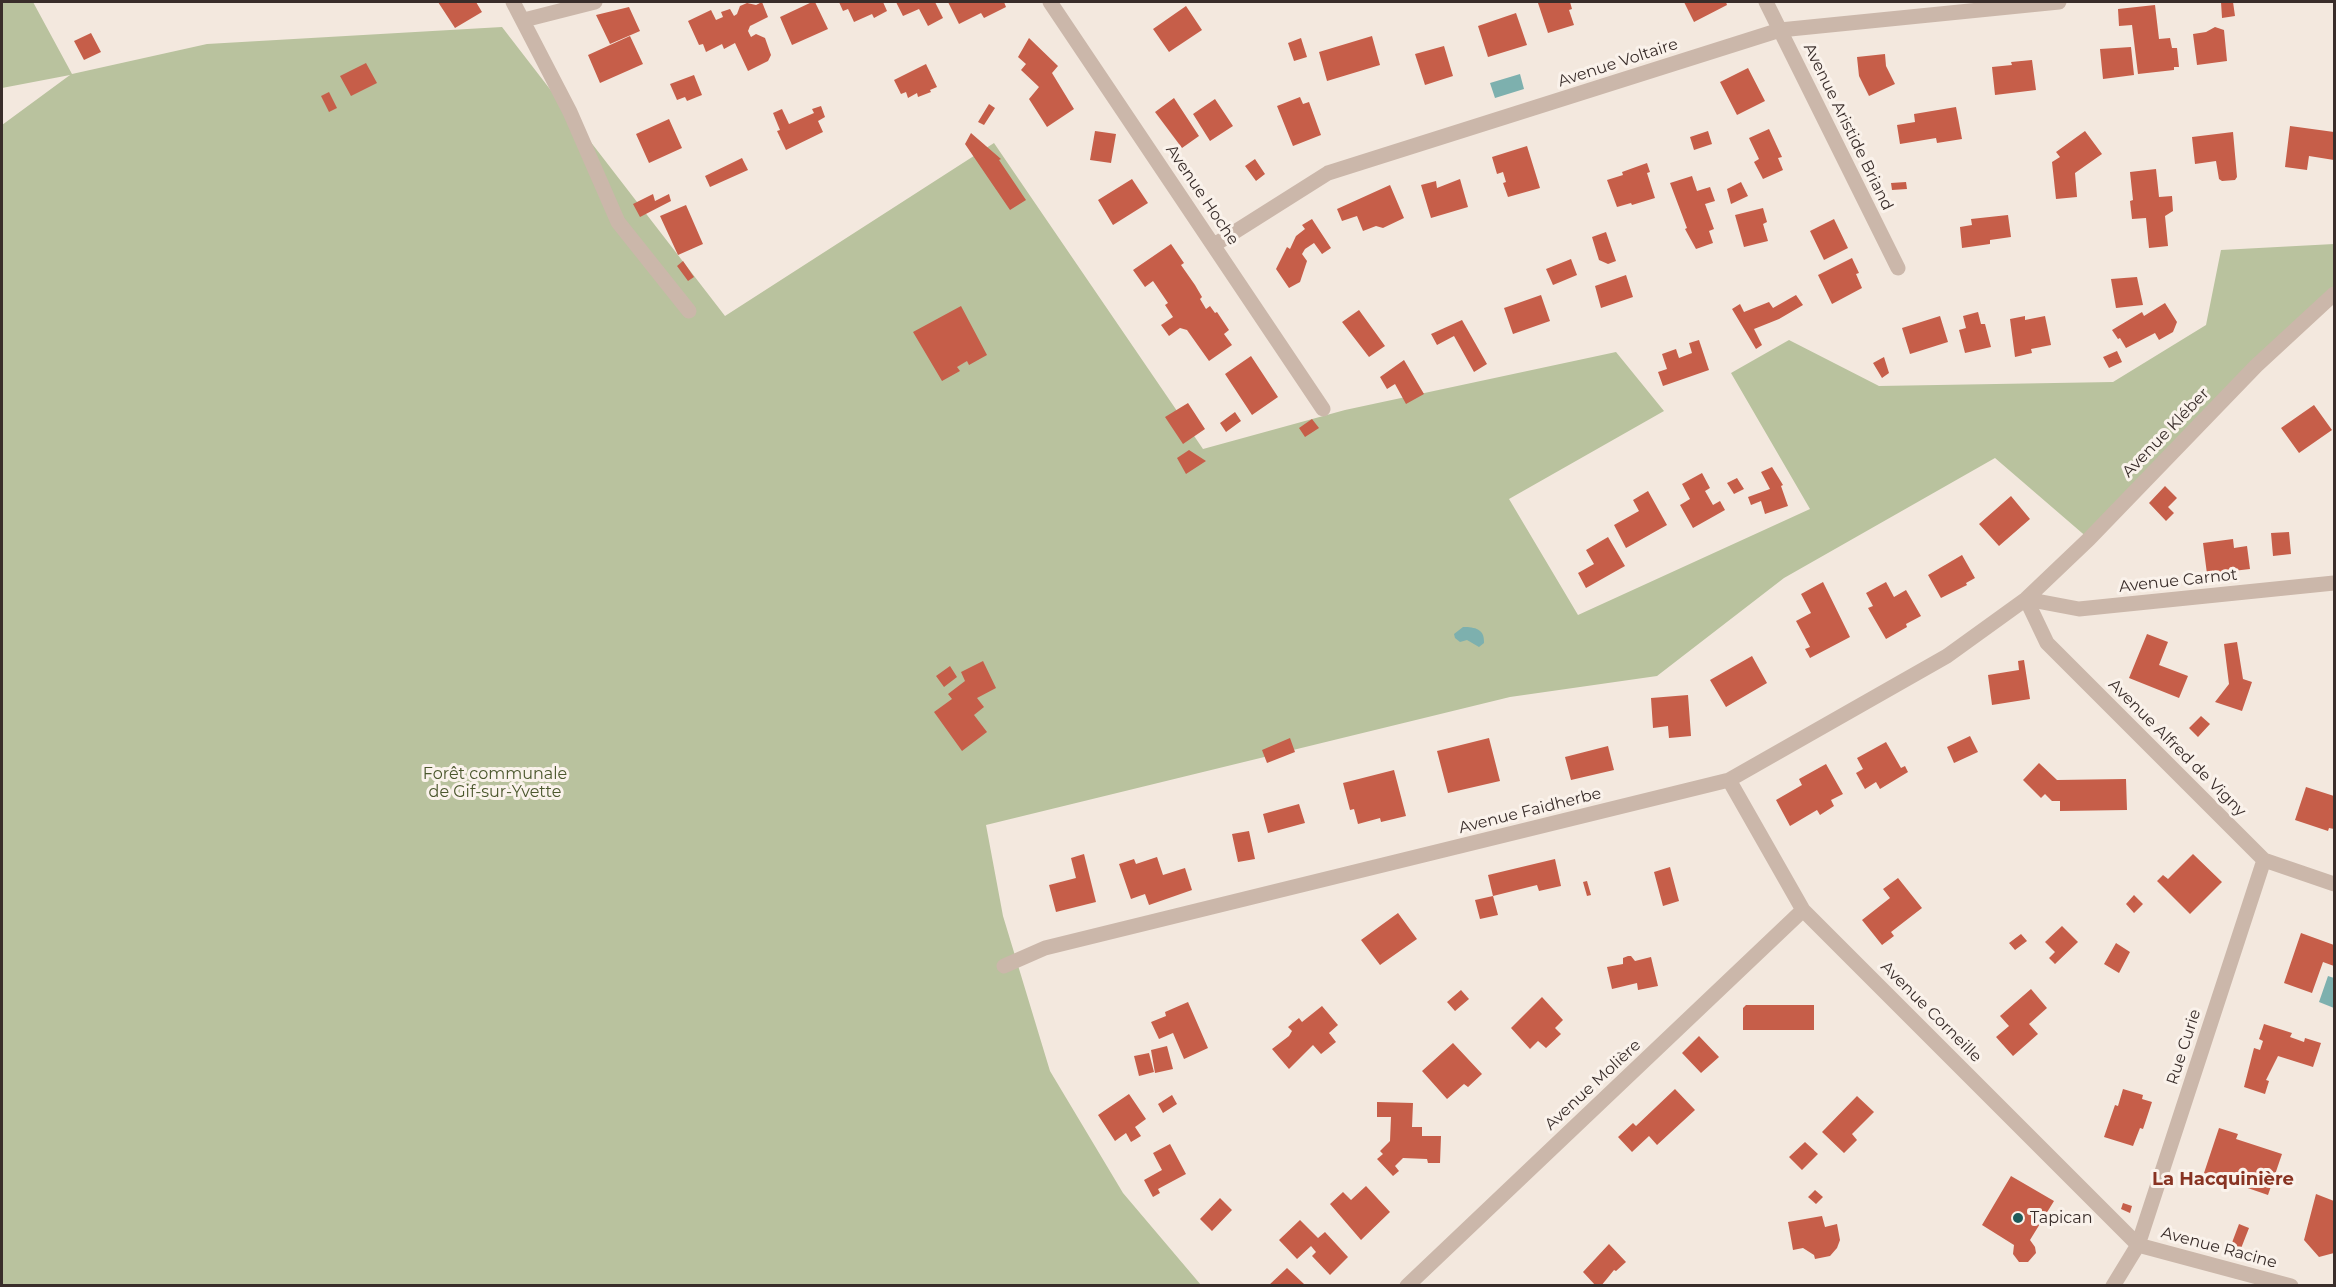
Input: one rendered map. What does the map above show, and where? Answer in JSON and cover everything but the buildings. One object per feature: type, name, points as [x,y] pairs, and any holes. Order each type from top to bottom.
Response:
[{"type":"street","points":[[513,2],[570,112],[618,222],[689,311]]},
{"type":"street","points":[[524,20],[595,2]]},
{"type":"street","name":"Avenue Hoche","points":[[1050,2],[1323,409]]},
{"type":"street","name":"Avenue Aristide Briand","points":[[1766,2],[1898,268]]},
{"type":"street","name":"Avenue Voltaire","points":[[1214,245],[1328,173],[1780,30],[2059,2]]},
{"type":"street","name":"Avenue Kléber","points":[[2026,599],[2090,539],[2256,366],[2334,294]]},
{"type":"street","name":"Avenue Carnot","points":[[2026,599],[2079,609],[2334,583]]},
{"type":"street","name":"Avenue Faidherbe","points":[[1004,966],[1045,948],[1729,780],[1947,656],[2026,599]]},
{"type":"street","name":"Avenue Alfred de Vigny","points":[[2026,599],[2047,644],[2264,860],[2334,884]]},
{"type":"street","name":"Avenue Corneille","points":[[1729,780],[1803,910],[2138,1245]]},
{"type":"street","name":"Rue Curie","points":[[2114,1286],[2138,1245],[2264,860]]},
{"type":"street","name":"Avenue Molière","points":[[1407,1286],[1803,910]]},
{"type":"street","name":"Avenue Racine","points":[[2138,1245],[2291,1286]]},
{"type":"green space","name":"Forêt communale de Gif-sur-Yvette","points":[[2,2],[33,2],[72,74],[207,44],[502,27],[725,316],[994,143],[1203,449],[1345,410],[1616,352],[1664,411],[1509,499],[1578,615],[1810,509],[1731,373],[1789,340],[1879,386],[2113,382],[2206,325],[2221,250],[2334,244],[2334,294],[2089,539],[1995,458],[1784,578],[1657,676],[1510,697],[986,825],[1003,916],[1050,1071],[1123,1193],[1201,1285],[2,1285],[2,125],[70,75],[2,88]]},
{"type":"water","points":[[1520,74],[1524,89],[1495,98],[1490,83]]},
{"type":"water","points":[[1463,627],[1481,632],[1484,643],[1479,647],[1467,640],[1460,642],[1454,634]]},
{"type":"water","points":[[2328,976],[2334,978],[2334,1008],[2319,1002]]},
{"type":"place","name":"Tapican","points":[[2018,1218]]},
{"type":"district","name":"La Hacquinière","points":[[2223,1180]]}]
